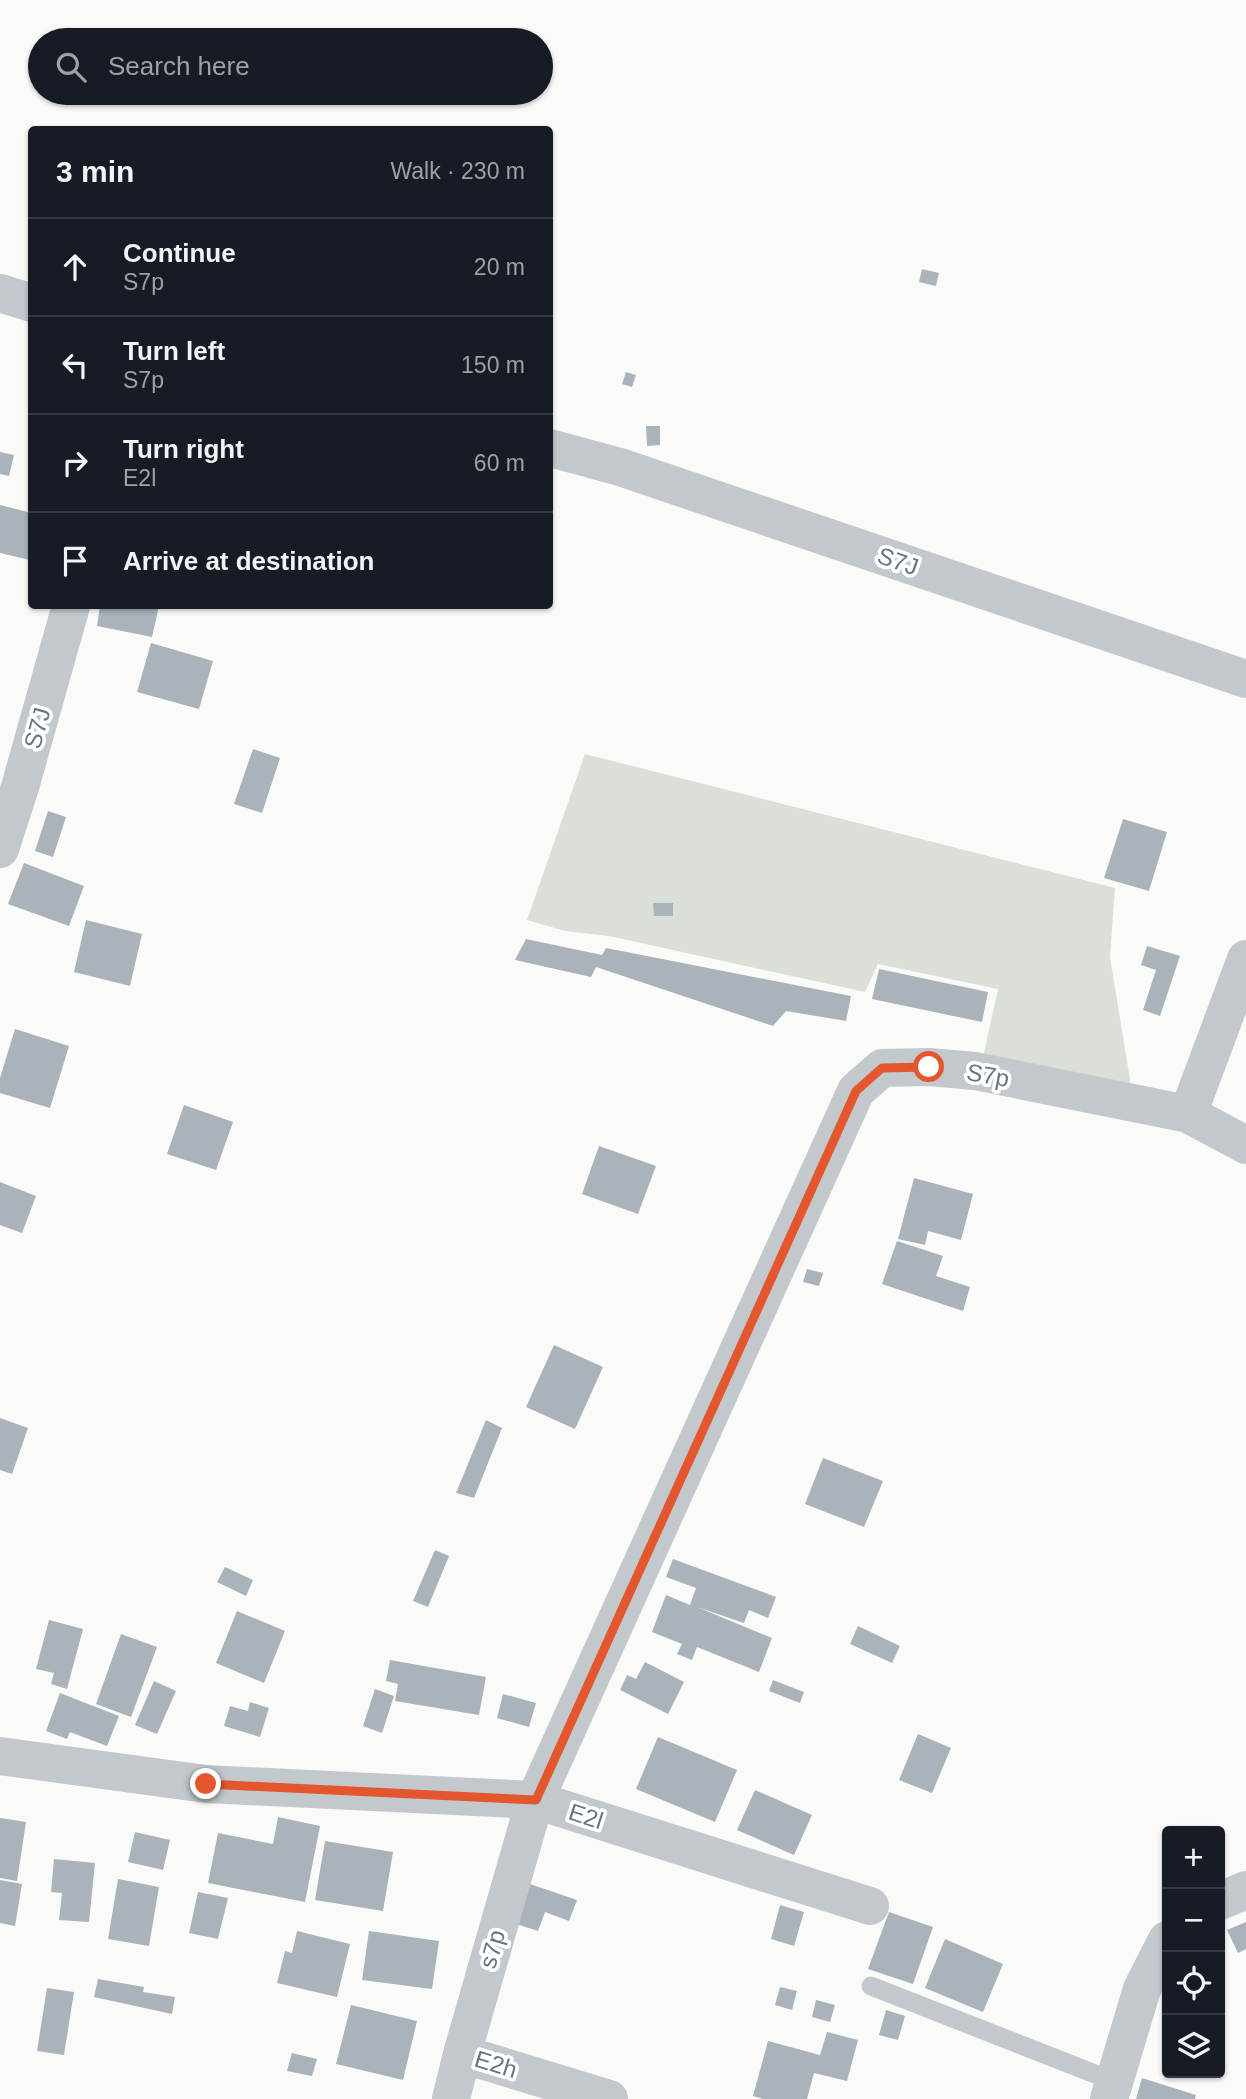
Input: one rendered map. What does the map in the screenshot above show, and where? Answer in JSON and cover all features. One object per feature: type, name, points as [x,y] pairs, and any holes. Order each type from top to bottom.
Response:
[{"type":"street","points":[[0,293],[28,302]]},
{"type":"street","name":"S7J","points":[[553,449],[620,467],[1246,679]]},
{"type":"street","name":"S7J","points":[[0,849],[10,784],[70,609]]},
{"type":"street","points":[[1188,1114],[1246,959]]},
{"type":"street","name":"S7p","points":[[536,1800],[856,1091],[882,1068],[929,1067],[975,1072],[1188,1114],[1246,1145]]},
{"type":"street","name":"E2l","points":[[0,1756],[206,1784],[536,1800],[870,1906]]},
{"type":"street","name":"s7p","points":[[452,2099],[462,2054],[536,1800]]},
{"type":"street","points":[[1225,1899],[1246,1890]]},
{"type":"street","points":[[1111,2090],[1142,1989],[1162,1950]]},
{"type":"street","name":"E2h","points":[[462,2054],[610,2099]]},
{"type":"lane","points":[[871,1986],[1111,2090]]},
{"type":"shaded area","points":[[585,754],[1115,888],[1110,957],[1131,1086],[983,1057],[998,989],[878,964],[865,992],[609,936],[565,931],[527,920]]},
{"type":"building","points":[[922,269],[939,273],[936,286],[919,282]]},
{"type":"building","points":[[626,372],[636,375],[632,387],[622,384]]},
{"type":"building","points":[[646,426],[660,426],[660,445],[647,446]]},
{"type":"building","points":[[0,452],[14,455],[9,476],[0,474]]},
{"type":"building","points":[[0,505],[28,512],[28,560],[0,553]]},
{"type":"building","points":[[100,609],[158,609],[152,637],[97,626]]},
{"type":"building","points":[[151,643],[213,661],[199,709],[137,692]]},
{"type":"building","points":[[253,749],[280,758],[262,813],[234,804]]},
{"type":"building","points":[[48,811],[66,817],[53,857],[35,851]]},
{"type":"building","points":[[1123,819],[1167,832],[1149,891],[1104,878]]},
{"type":"building","points":[[24,863],[84,886],[69,926],[8,904]]},
{"type":"building","points":[[653,903],[673,903],[673,916],[654,916]]},
{"type":"building","points":[[86,920],[142,934],[130,986],[74,972]]},
{"type":"building","points":[[526,939],[602,955],[606,948],[851,996],[846,1021],[786,1011],[773,1026],[596,967],[591,977],[515,960]]},
{"type":"building","points":[[1147,946],[1180,956],[1160,1016],[1143,1010],[1156,970],[1141,965]]},
{"type":"building","points":[[879,969],[988,992],[982,1022],[872,999]]},
{"type":"building","points":[[15,1029],[69,1046],[50,1108],[0,1093],[0,1078]]},
{"type":"building","points":[[184,1105],[233,1122],[216,1170],[167,1154]]},
{"type":"building","points":[[599,1146],[656,1166],[638,1214],[582,1194]]},
{"type":"building","points":[[914,1178],[973,1194],[961,1240],[928,1231],[925,1245],[898,1239]]},
{"type":"building","points":[[0,1182],[36,1196],[22,1233],[0,1225]]},
{"type":"building","points":[[897,1241],[943,1256],[936,1276],[970,1287],[963,1311],[882,1284]]},
{"type":"building","points":[[807,1269],[823,1273],[819,1286],[803,1282]]},
{"type":"building","points":[[554,1345],[603,1367],[575,1429],[526,1407]]},
{"type":"building","points":[[0,1418],[28,1428],[12,1474],[0,1470]]},
{"type":"building","points":[[486,1420],[502,1428],[474,1498],[456,1493]]},
{"type":"building","points":[[823,1458],[883,1481],[864,1527],[805,1504]]},
{"type":"building","points":[[435,1550],[449,1556],[428,1607],[413,1601]]},
{"type":"building","points":[[673,1559],[776,1597],[768,1618],[749,1610],[744,1623],[697,1607],[772,1638],[759,1672],[697,1647],[692,1660],[677,1654],[682,1644],[652,1632],[666,1595],[690,1605],[696,1588],[666,1577]]},
{"type":"building","points":[[225,1567],[253,1580],[246,1596],[217,1582]]},
{"type":"building","points":[[237,1611],[285,1631],[264,1683],[216,1663]]},
{"type":"building","points":[[49,1620],[83,1629],[67,1689],[51,1684],[54,1673],[36,1669]]},
{"type":"building","points":[[858,1626],[900,1646],[892,1663],[850,1644]]},
{"type":"building","points":[[121,1634],[157,1647],[131,1717],[96,1704]]},
{"type":"building","points":[[390,1660],[486,1677],[479,1715],[395,1701],[398,1684],[386,1681]]},
{"type":"building","points":[[645,1662],[684,1682],[668,1714],[620,1690],[627,1675],[636,1679]]},
{"type":"building","points":[[773,1680],[804,1692],[800,1703],[769,1691]]},
{"type":"building","points":[[154,1681],[176,1691],[157,1734],[135,1725]]},
{"type":"building","points":[[375,1689],[394,1696],[382,1733],[363,1726]]},
{"type":"building","points":[[60,1693],[119,1716],[107,1746],[70,1732],[67,1739],[46,1731]]},
{"type":"building","points":[[503,1694],[536,1703],[529,1727],[497,1718]]},
{"type":"building","points":[[250,1702],[269,1708],[260,1737],[224,1726],[230,1706],[248,1711]]},
{"type":"building","points":[[918,1734],[951,1748],[932,1793],[899,1780]]},
{"type":"building","points":[[658,1737],[737,1770],[715,1822],[636,1789]]},
{"type":"building","points":[[755,1790],[812,1815],[794,1855],[737,1830]]},
{"type":"building","points":[[278,1817],[320,1826],[305,1902],[208,1883],[218,1833],[273,1844]]},
{"type":"building","points":[[0,1818],[26,1822],[17,1881],[0,1878]]},
{"type":"building","points":[[135,1832],[170,1840],[163,1870],[128,1862]]},
{"type":"building","points":[[325,1841],[393,1852],[383,1911],[315,1900]]},
{"type":"building","points":[[54,1859],[95,1863],[89,1922],[59,1920],[62,1893],[51,1892]]},
{"type":"building","points":[[118,1879],[159,1887],[149,1946],[108,1939]]},
{"type":"building","points":[[0,1880],[22,1884],[15,1926],[0,1923]]},
{"type":"building","points":[[530,1884],[577,1900],[569,1921],[545,1912],[538,1931],[516,1924]]},
{"type":"building","points":[[198,1892],[228,1898],[218,1939],[189,1933]]},
{"type":"building","points":[[780,1905],[804,1912],[794,1946],[771,1939]]},
{"type":"building","points":[[889,1912],[933,1927],[913,1984],[868,1969]]},
{"type":"building","points":[[1246,1922],[1246,1949],[1238,1953],[1227,1930]]},
{"type":"building","points":[[297,1931],[350,1944],[337,1997],[277,1983],[285,1951],[292,1953]]},
{"type":"building","points":[[369,1931],[439,1941],[432,1989],[362,1980]]},
{"type":"building","points":[[945,1939],[1003,1964],[983,2012],[925,1988]]},
{"type":"building","points":[[98,1979],[144,1987],[143,1992],[175,1997],[172,2014],[94,1997]]},
{"type":"building","points":[[780,1987],[797,1991],[792,2010],[775,2005]]},
{"type":"building","points":[[47,1988],[74,1992],[64,2055],[37,2051]]},
{"type":"building","points":[[816,2000],[835,2005],[830,2022],[812,2017]]},
{"type":"building","points":[[351,2005],[417,2021],[403,2080],[336,2064]]},
{"type":"building","points":[[886,2010],[905,2016],[898,2040],[879,2035]]},
{"type":"building","points":[[827,2032],[858,2040],[847,2081],[814,2073],[807,2099],[763,2099],[753,2096],[768,2041],[820,2055]]},
{"type":"building","points":[[292,2053],[317,2059],[312,2076],[287,2071]]},
{"type":"building","points":[[1142,2078],[1196,2095],[1195,2099],[1136,2099]]},
{"type":"route","points":[[206,1784],[536,1800],[856,1091],[882,1068],[929,1067]]}]
